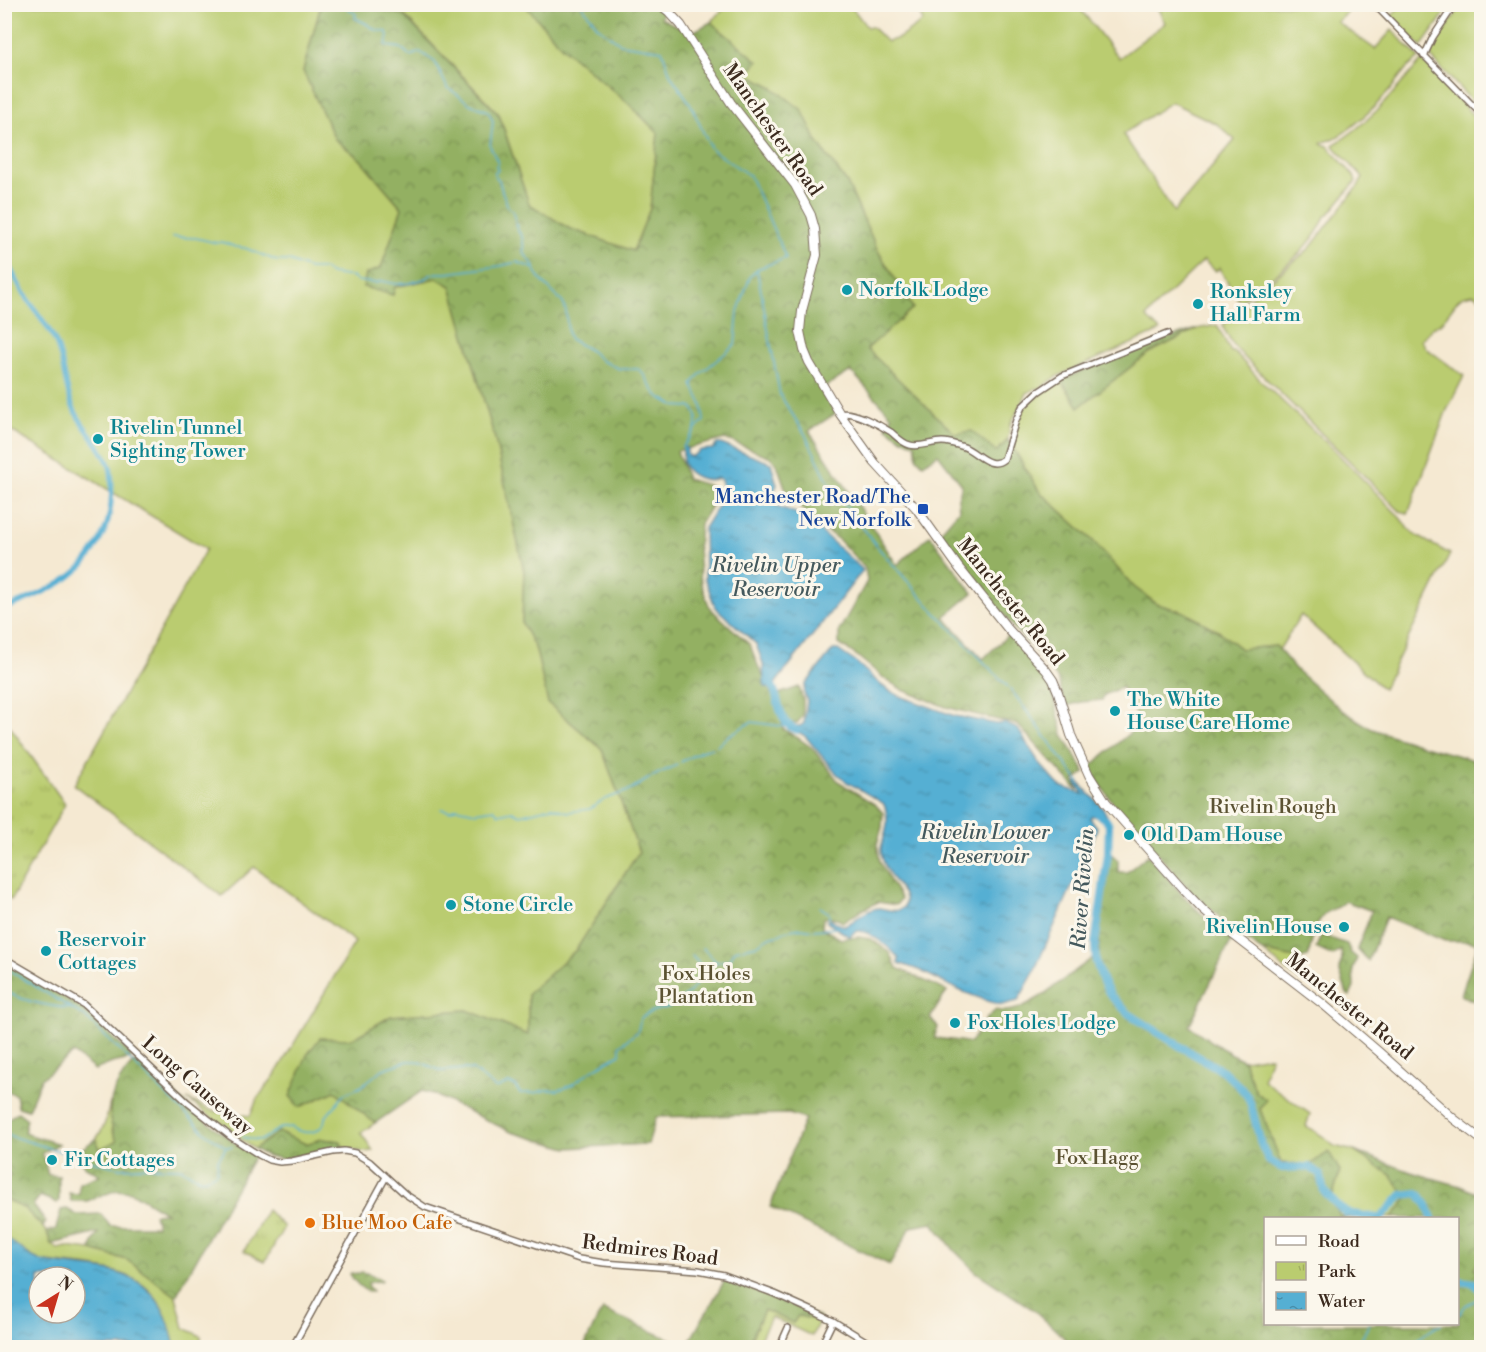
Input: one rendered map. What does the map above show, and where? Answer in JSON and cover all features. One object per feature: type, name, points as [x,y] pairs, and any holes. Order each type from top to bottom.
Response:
[{"type":"main road","name":"Manchester Road","points":[[659,4],[681,25],[731,104],[795,185],[811,215],[815,229],[817,255],[802,311],[800,331],[809,362],[840,414],[870,456],[924,518],[959,568],[1053,680],[1071,735],[1097,789],[1116,814],[1183,889],[1220,924],[1324,1005],[1454,1119],[1482,1140]]},
{"type":"street","points":[[1374,4],[1482,115]]},
{"type":"street","points":[[1424,56],[1433,37],[1455,4]]},
{"type":"street","points":[[840,414],[845,412],[882,427],[912,446],[944,442],[965,447],[987,462],[1000,463],[1004,459],[1022,407],[1038,392],[1062,376],[1167,334]]},
{"type":"street","name":"Long Causeway","points":[[4,958],[84,1005],[187,1102],[254,1153],[280,1162],[333,1152],[350,1152],[365,1158],[386,1177]]},
{"type":"street","points":[[292,1347],[386,1177]]},
{"type":"street","name":"Redmires Road","points":[[386,1177],[410,1198],[431,1209],[571,1257],[592,1262],[698,1270],[724,1275],[775,1294],[833,1321],[877,1347]]},
{"type":"street","points":[[820,1347],[833,1321]]},
{"type":"street","points":[[788,1328],[780,1345],[793,1347]]},
{"type":"green space","points":[[4,5],[321,5],[303,71],[335,139],[360,159],[402,208],[381,268],[366,274],[393,295],[395,287],[437,278],[451,286],[495,439],[524,571],[522,623],[536,650],[548,703],[602,749],[639,852],[576,950],[528,993],[528,1035],[467,1010],[391,1016],[352,1039],[300,1107],[335,1091],[375,1123],[361,1133],[373,1151],[363,1152],[343,1147],[340,1141],[321,1139],[306,1144],[279,1132],[254,1149],[187,1099],[212,1111],[250,1116],[257,1099],[275,1075],[355,942],[254,867],[222,896],[74,785],[206,549],[5,427]]},
{"type":"green space","points":[[321,5],[358,5],[403,15],[499,115],[529,204],[568,228],[633,251],[650,209],[658,133],[630,105],[563,48],[525,5],[665,5],[661,18],[691,33],[711,22],[758,61],[748,74],[769,85],[802,110],[817,142],[847,183],[878,251],[913,308],[867,349],[955,434],[972,431],[996,452],[1008,440],[1039,491],[1093,541],[1134,587],[1157,604],[1184,612],[1218,631],[1241,649],[1276,646],[1296,670],[1343,711],[1372,729],[1481,762],[1481,1004],[1461,995],[1478,944],[1469,941],[1445,941],[1386,917],[1368,961],[1357,949],[1372,911],[1345,901],[1322,917],[1314,933],[1308,957],[1300,959],[1262,951],[1236,932],[1192,892],[1119,811],[1090,767],[1140,724],[1122,687],[1104,695],[1102,700],[1066,706],[1057,678],[1014,628],[940,532],[959,510],[958,498],[962,485],[938,454],[923,464],[917,458],[915,443],[904,440],[886,427],[892,416],[851,371],[820,390],[836,413],[809,431],[897,565],[930,535],[973,593],[944,617],[983,659],[1008,635],[1050,682],[1063,734],[1085,773],[1074,780],[1078,791],[1018,725],[946,707],[903,690],[839,644],[839,631],[867,581],[865,568],[840,541],[816,523],[787,493],[778,467],[771,457],[725,439],[677,451],[687,479],[714,487],[716,498],[700,524],[698,548],[701,584],[710,608],[750,645],[773,696],[799,687],[803,700],[803,716],[797,723],[782,724],[783,729],[812,748],[839,782],[876,805],[883,813],[877,845],[880,862],[901,899],[896,905],[878,902],[843,922],[833,917],[823,918],[822,928],[841,939],[859,937],[871,939],[890,953],[897,968],[947,991],[930,1018],[938,1027],[934,1038],[970,1043],[987,1018],[996,1010],[1014,1010],[1030,1003],[1099,953],[1099,937],[1111,854],[1118,860],[1118,872],[1127,872],[1148,855],[1187,900],[1232,939],[1189,1026],[1243,1060],[1256,1092],[1266,1100],[1260,1109],[1281,1163],[1309,1165],[1329,1152],[1340,1171],[1331,1201],[1340,1216],[1348,1217],[1264,1217],[1264,1325],[1459,1325],[1459,1217],[1393,1217],[1407,1198],[1391,1175],[1354,1151],[1481,1195],[1481,1258],[1474,1268],[1481,1273],[1481,1347],[1074,1347],[1034,1310],[976,1272],[954,1250],[933,1223],[911,1227],[890,1265],[770,1207],[805,1119],[789,1114],[656,1117],[648,1144],[567,1148],[511,1132],[433,1094],[422,1091],[375,1123],[335,1091],[299,1107],[290,1096],[307,1055],[320,1038],[352,1039],[391,1016],[467,1010],[528,1035],[528,993],[576,950],[639,852],[602,749],[548,703],[536,650],[522,623],[524,571],[495,439],[451,286],[437,278],[395,287],[393,295],[363,287],[366,274],[381,268],[402,208],[360,159],[335,139],[303,71]]},
{"type":"green space","points":[[358,5],[525,5],[563,48],[630,105],[658,133],[650,209],[633,251],[568,228],[529,204],[499,114],[404,15]]},
{"type":"green space","points":[[728,5],[850,5],[867,27],[872,27],[887,42],[899,38],[923,21],[917,9],[911,5],[1077,5],[1119,58],[1165,23],[1156,5],[1354,5],[1337,22],[1375,49],[1392,30],[1419,58],[1359,121],[1339,136],[1322,142],[1321,144],[1328,146],[1356,181],[1325,216],[1301,252],[1242,300],[1238,299],[1219,268],[1216,271],[1204,260],[1146,317],[1160,331],[1058,376],[1039,389],[1036,388],[1027,393],[1010,425],[1008,440],[996,452],[985,442],[955,434],[866,349],[913,308],[878,251],[847,183],[817,142],[802,110],[769,85],[747,74],[758,61],[711,22]],"holes":[[[1171,102],[1217,124],[1235,140],[1174,212],[1123,134]]]},
{"type":"green space","points":[[1401,5],[1451,5],[1421,47],[1391,16]]},
{"type":"green space","points":[[1462,5],[1481,5],[1481,111],[1428,54]]},
{"type":"green space","points":[[1422,60],[1481,124],[1482,299],[1473,294],[1463,296],[1440,324],[1434,326],[1421,340],[1426,348],[1464,376],[1446,412],[1408,514],[1400,511],[1244,357],[1222,326],[1248,304],[1246,302],[1310,248],[1358,186],[1363,178],[1333,145],[1370,117]]},
{"type":"green space","points":[[1217,325],[1231,352],[1234,352],[1263,383],[1334,450],[1408,528],[1417,536],[1450,554],[1383,689],[1301,615],[1279,650],[1276,646],[1241,649],[1218,631],[1184,612],[1157,604],[1134,587],[1093,541],[1039,491],[1012,446],[1015,429],[1024,408],[1039,394],[1061,380],[1079,407],[1149,353],[1197,329]]},
{"type":"green space","points":[[1197,329],[1149,353],[1079,407],[1061,380],[1128,352]]},
{"type":"green space","points":[[4,718],[65,804],[11,900],[4,896]]},
{"type":"green space","points":[[1321,935],[1347,944],[1351,953],[1357,958],[1353,969],[1354,987],[1350,996],[1347,994],[1339,969],[1342,960],[1341,950],[1333,956],[1316,948]]},
{"type":"green space","points":[[1262,951],[1300,959],[1300,981]]},
{"type":"green space","points":[[5,962],[82,1008],[130,1054],[131,1059],[95,1070],[73,1053],[41,1079],[28,1110],[18,1107],[16,1095],[5,1090]]},
{"type":"green space","points":[[1271,1056],[1263,1080],[1310,1114],[1306,1126],[1334,1146],[1354,1151],[1391,1175],[1407,1198],[1393,1217],[1340,1216],[1331,1201],[1340,1171],[1281,1163],[1260,1109],[1266,1100],[1256,1092],[1243,1060]]},
{"type":"green space","points":[[134,1062],[140,1063],[209,1123],[254,1156],[176,1296],[127,1260],[91,1250],[99,1233],[51,1244],[47,1232],[56,1229],[61,1210],[67,1209],[77,1215],[101,1214],[110,1226],[157,1226],[154,1214],[166,1213],[132,1192],[117,1190],[87,1201],[71,1201],[69,1193],[79,1194],[79,1183],[100,1175],[84,1166],[80,1150],[96,1139],[100,1149],[117,1141],[111,1119],[112,1099],[120,1080]]},
{"type":"green space","points":[[110,1102],[112,1130],[117,1141],[100,1149],[96,1139],[104,1126]]},
{"type":"green space","points":[[18,1112],[27,1119],[24,1133],[59,1144],[42,1153],[48,1175],[59,1176],[57,1203],[40,1196],[33,1205],[46,1222],[43,1227],[25,1209],[5,1199],[5,1180],[11,1175],[5,1171],[5,1121]]},
{"type":"green space","points":[[278,1132],[306,1144],[321,1139],[340,1141],[343,1147],[283,1159],[267,1156],[254,1149]]},
{"type":"green space","points":[[4,1199],[25,1209],[47,1232],[51,1244],[58,1249],[67,1247],[91,1250],[127,1260],[176,1296],[184,1328],[201,1336],[201,1340],[194,1347],[175,1347],[168,1322],[152,1293],[125,1275],[87,1265],[41,1261],[5,1237]]},
{"type":"green space","points":[[267,1210],[284,1227],[265,1262],[244,1251]]},
{"type":"green space","points":[[361,1272],[382,1280],[368,1283],[372,1292],[360,1286],[350,1274]]},
{"type":"green space","points":[[725,1280],[767,1295],[771,1299],[774,1297],[820,1318],[819,1321],[798,1316],[793,1323],[764,1310],[747,1347],[584,1347],[603,1310],[674,1341],[688,1344]]},
{"type":"green space","points":[[764,1310],[793,1323],[798,1315],[819,1321],[812,1336],[771,1317],[756,1347],[747,1348]]},
{"type":"water","name":"Rivelin Upper Reservoir","points":[[717,444],[771,463],[777,485],[773,493],[777,506],[803,517],[863,570],[770,688],[765,687],[763,664],[756,644],[715,607],[705,580],[704,528],[719,504],[722,485],[718,478],[703,479],[688,472],[683,463],[683,447],[687,448],[687,454],[691,457],[701,450],[713,449]]},
{"type":"water","name":"Rivelin Lower Reservoir","points":[[833,650],[838,650],[857,663],[880,684],[900,696],[955,716],[997,724],[1004,723],[1018,729],[1040,764],[1060,786],[1083,794],[1076,783],[1078,781],[1105,812],[1108,818],[1105,822],[1095,816],[1090,818],[1097,827],[1096,832],[1032,976],[1018,1001],[1002,1005],[961,991],[919,970],[898,963],[899,959],[892,951],[868,934],[858,931],[850,937],[828,923],[827,921],[832,919],[845,926],[878,908],[902,909],[905,902],[904,895],[889,873],[881,853],[887,824],[883,803],[845,781],[806,737],[788,729],[788,725],[800,726],[804,723],[807,701],[804,693],[805,685]]},
{"type":"water","points":[[5,1237],[41,1261],[68,1265],[27,1265],[27,1325],[87,1325],[87,1267],[94,1268],[127,1276],[141,1284],[154,1296],[164,1312],[175,1347],[5,1347]]},
{"type":"waterway","points":[[346,4],[347,8],[356,14],[355,18],[376,30],[387,32],[387,46],[401,48],[410,56],[420,52],[435,62],[447,87],[470,104],[488,111],[493,121],[490,146],[498,163],[495,176],[499,180],[508,207],[513,211],[517,229],[522,237],[523,252],[532,263],[539,278],[563,303],[570,339],[591,351],[602,361],[620,369],[638,369],[658,396],[675,406],[694,409],[697,417],[695,429]]},
{"type":"waterway","points":[[581,4],[598,27],[621,44],[662,50],[671,76],[690,103],[711,149],[750,176],[786,258],[757,269],[750,277],[738,311],[735,345],[700,374],[692,384],[702,405],[704,421],[695,430],[683,449]]},
{"type":"waterway","points":[[172,237],[222,242],[245,248],[277,261],[289,261],[309,269],[323,269],[331,274],[376,283],[382,281],[396,284],[410,283],[436,273],[517,262],[535,269]]},
{"type":"waterway","points":[[4,256],[25,295],[56,343],[71,401],[82,424],[107,459],[112,485],[107,526],[93,553],[83,565],[60,583],[4,609]]},
{"type":"waterway","points":[[757,270],[780,395],[805,434],[830,485],[880,550],[934,611],[1012,691],[1079,782]]},
{"type":"waterway","name":"River Rivelin","points":[[773,687],[783,718],[797,730]]},
{"type":"waterway","points":[[717,746],[728,736],[751,722],[788,727]]},
{"type":"waterway","points":[[681,762],[712,748]]},
{"type":"waterway","points":[[441,809],[450,811],[457,808],[475,812],[494,809],[499,814],[512,811],[520,815],[552,807],[568,812],[590,809],[605,799],[631,790],[651,777],[677,765]]},
{"type":"waterway","name":"River Rivelin","points":[[1098,814],[1109,825],[1108,854],[1095,944],[1096,962],[1111,996],[1129,1014],[1223,1071],[1240,1087],[1248,1097],[1261,1144],[1269,1161],[1282,1168],[1309,1167],[1320,1174],[1324,1192],[1346,1213],[1371,1217]]},
{"type":"waterway","points":[[820,907],[829,913],[829,919]]},
{"type":"waterway","points":[[243,1137],[261,1140],[279,1129],[290,1127],[304,1132],[316,1130],[322,1126],[325,1118],[344,1094],[360,1087],[383,1069],[408,1061],[417,1061],[442,1071],[473,1070],[495,1088],[509,1083],[515,1086],[520,1093],[565,1088],[620,1054],[620,1045],[637,1031],[642,1017],[679,1001],[688,994],[708,967],[713,963],[729,961],[735,950],[757,945],[785,931],[801,928],[813,930],[836,928]]},
{"type":"waterway","points":[[703,948],[716,962]]},
{"type":"waterway","points":[[692,956],[704,969]]},
{"type":"waterway","points":[[4,967],[84,1016],[208,1135],[226,1147]]},
{"type":"waterway","points":[[9,993],[40,1004],[72,1008]]},
{"type":"waterway","points":[[4,1134],[62,1152]]},
{"type":"waterway","points":[[73,1156],[120,1168],[180,1168],[197,1177],[206,1178],[217,1172],[218,1160],[226,1147],[232,1147]]},
{"type":"waterway","name":"River Rivelin","points":[[1382,1217],[1402,1195],[1418,1193],[1427,1205],[1432,1217]]},
{"type":"waterway","name":"River Rivelin","points":[[1459,1281],[1474,1283],[1482,1292]]},
{"type":"waterway","points":[[1459,1314],[1466,1305],[1482,1297]]},
{"type":"waterway","points":[[1357,1348],[1368,1325]]},
{"type":"waterway","points":[[1407,1348],[1439,1325]]},
{"type":"place","name":"Norfolk Lodge","points":[[847,290]]},
{"type":"place","name":"Ronksley Hall Farm","points":[[1198,304]]},
{"type":"place","name":"Rivelin Tunnel Sighting Tower","points":[[98,439]]},
{"type":"place","name":"Manchester Road/The New Norfolk","points":[[923,509]]},
{"type":"place","name":"The White House Care Home","points":[[1115,711]]},
{"type":"place","name":"Old Dam House","points":[[1129,835]]},
{"type":"place","name":"Stone Circle","points":[[451,905]]},
{"type":"place","name":"Rivelin House","points":[[1344,927]]},
{"type":"place","name":"Reservoir Cottages","points":[[46,951]]},
{"type":"place","name":"Fox Holes Lodge","points":[[955,1023]]},
{"type":"place","name":"Fir Cottages","points":[[52,1160]]},
{"type":"place","name":"Blue Moo Cafe","points":[[310,1223]]},
{"type":"park label","name":"Rivelin Rough","points":[[1273,807]]},
{"type":"park label","name":"Fox Holes Plantation","points":[[706,986]]},
{"type":"park label","name":"Fox Hagg","points":[[1097,1158]]}]
